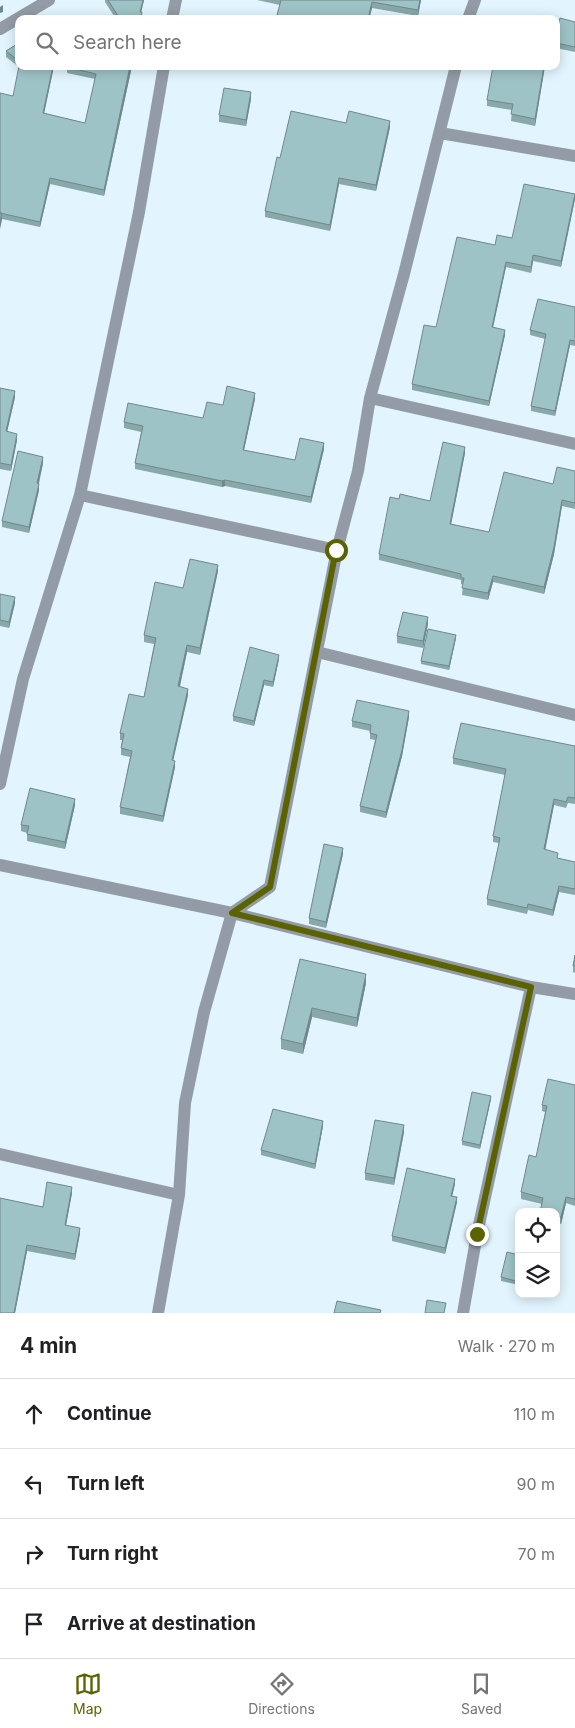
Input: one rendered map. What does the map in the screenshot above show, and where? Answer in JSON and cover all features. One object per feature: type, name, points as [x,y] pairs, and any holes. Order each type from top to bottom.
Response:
[{"type":"street","points":[[24,15],[49,0]]},
{"type":"street","points":[[173,15],[176,0]]},
{"type":"street","points":[[469,15],[475,0]]},
{"type":"street","points":[[0,29],[15,20]]},
{"type":"street","points":[[0,784],[23,679],[80,495],[138,212],[163,70]]},
{"type":"street","points":[[158,1313],[179,1195],[185,1104],[204,1012],[232,913],[270,887],[318,652],[336,550],[358,471],[370,398],[455,70]]},
{"type":"street","points":[[440,133],[575,156]]},
{"type":"street","points":[[370,398],[575,444]]},
{"type":"street","points":[[80,495],[336,550]]},
{"type":"street","points":[[318,652],[575,716]]},
{"type":"street","points":[[0,866],[232,913],[531,987],[575,994]]},
{"type":"street","points":[[463,1313],[477,1234],[531,987]]},
{"type":"street","points":[[0,1154],[179,1195]]},
{"type":"building","points":[[108,0],[143,0],[140,12],[142,12],[142,15],[117,15]]},
{"type":"building","points":[[281,0],[420,0],[418,10],[372,2],[369,15],[277,15]]},
{"type":"building","points":[[560,18],[575,22],[575,47],[560,44]]},
{"type":"building","points":[[15,45],[15,58],[6,51]]},
{"type":"building","points":[[18,70],[52,70],[43,113],[85,123],[96,74],[79,70],[129,70],[104,190],[50,178],[40,222],[0,213],[0,93],[13,96]]},
{"type":"building","points":[[492,70],[543,70],[535,119],[511,114],[513,104],[487,100]]},
{"type":"building","points":[[224,88],[251,92],[246,120],[219,115]]},
{"type":"building","points":[[291,111],[346,123],[349,111],[390,121],[376,185],[339,178],[330,225],[265,211],[277,157],[280,158]]},
{"type":"building","points":[[524,184],[575,194],[561,261],[533,255],[531,267],[506,262],[492,327],[505,330],[489,401],[412,384],[424,325],[436,327],[457,237],[495,245],[497,235],[512,238]]},
{"type":"building","points":[[538,299],[575,307],[575,341],[570,340],[555,411],[531,406],[546,334],[530,330]]},
{"type":"building","points":[[227,386],[255,393],[243,450],[295,460],[300,438],[324,443],[311,497],[135,463],[143,426],[124,422],[128,403],[203,418],[207,402],[223,405]]},
{"type":"building","points":[[0,388],[15,391],[6,431],[17,434],[11,465],[0,463]]},
{"type":"building","points":[[443,442],[465,447],[450,524],[489,532],[504,472],[553,484],[557,467],[575,471],[575,503],[562,500],[554,547],[544,587],[493,576],[488,593],[462,588],[464,578],[461,578],[461,574],[379,554],[390,497],[399,499],[400,494],[430,501]]},
{"type":"building","points":[[18,451],[43,457],[29,527],[2,521]]},
{"type":"building","points":[[190,559],[218,565],[200,648],[187,645],[178,686],[188,689],[172,760],[175,761],[163,816],[120,807],[132,751],[121,748],[124,734],[120,733],[129,694],[144,697],[156,638],[144,635],[155,582],[183,588]]},
{"type":"building","points":[[0,594],[15,597],[9,622],[0,620]]},
{"type":"building","points":[[403,612],[428,617],[423,641],[397,636]]},
{"type":"building","points":[[428,629],[456,635],[449,666],[421,661]]},
{"type":"building","points":[[250,647],[279,655],[273,682],[264,680],[254,721],[233,716]]},
{"type":"building","points":[[357,700],[409,711],[402,750],[386,812],[360,806],[377,735],[370,733],[371,725],[352,721]]},
{"type":"building","points":[[461,723],[575,746],[575,798],[568,797],[566,802],[554,799],[544,849],[558,853],[557,858],[575,862],[575,889],[559,886],[553,910],[528,904],[527,908],[487,899],[500,838],[493,836],[506,769],[453,758]]},
{"type":"building","points":[[30,788],[75,799],[65,842],[27,834],[29,826],[21,825]]},
{"type":"building","points":[[324,844],[343,848],[326,922],[309,918]]},
{"type":"building","points":[[300,959],[366,974],[357,1018],[312,1008],[303,1044],[281,1039]]},
{"type":"building","points":[[548,1079],[575,1085],[575,1199],[566,1197],[561,1217],[560,1208],[541,1208],[543,1198],[521,1192],[529,1155],[536,1157],[547,1106],[542,1105]]},
{"type":"building","points":[[472,1092],[491,1096],[480,1145],[462,1141]]},
{"type":"building","points":[[273,1109],[323,1121],[315,1164],[261,1150]]},
{"type":"building","points":[[375,1120],[404,1125],[394,1178],[365,1173]]},
{"type":"building","points":[[407,1168],[455,1179],[451,1196],[457,1197],[445,1248],[392,1236]]},
{"type":"building","points":[[47,1182],[72,1187],[65,1225],[80,1228],[75,1254],[27,1245],[14,1313],[0,1313],[0,1198],[43,1207]]},
{"type":"building","points":[[507,1252],[515,1254],[515,1281],[501,1277]]},
{"type":"building","points":[[427,1300],[446,1303],[444,1313],[425,1313]]},
{"type":"building","points":[[337,1301],[381,1310],[380,1313],[334,1313]]},
{"type":"route","points":[[336,550],[318,652],[270,887],[232,913],[531,987],[477,1234]]}]
